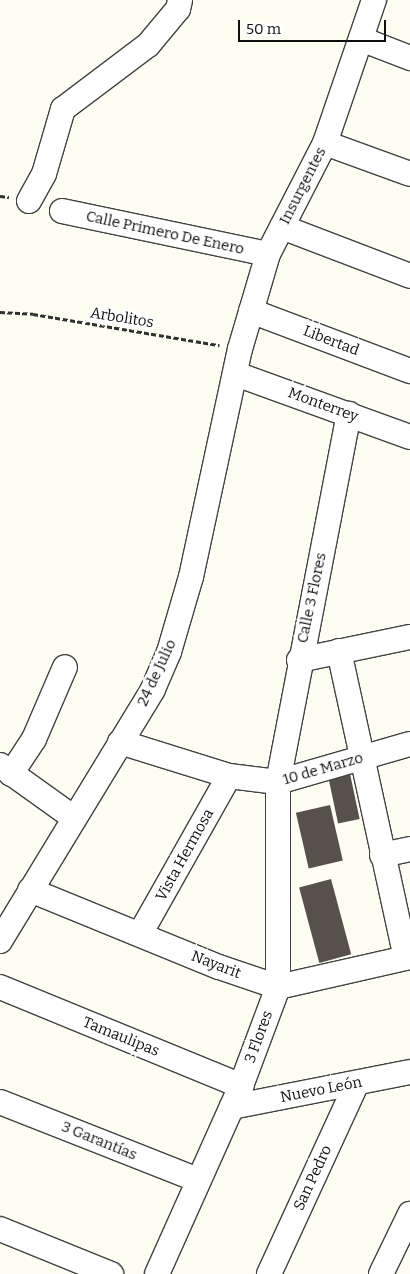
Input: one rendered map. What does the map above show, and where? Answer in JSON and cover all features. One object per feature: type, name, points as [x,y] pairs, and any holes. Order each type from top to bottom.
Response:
[{"type":"street","points":[[28,201],[44,174],[63,109],[148,45],[178,9],[180,0]]},
{"type":"street","name":"Insurgentes","points":[[236,374],[240,349],[268,254],[325,143],[374,0]]},
{"type":"street","points":[[361,39],[410,58]]},
{"type":"street","points":[[325,143],[410,174]]},
{"type":"street","name":"Calle Primero De Enero","points":[[62,211],[268,254]]},
{"type":"street","points":[[282,227],[410,276]]},
{"type":"street","name":"Libertad","points":[[251,311],[410,371]]},
{"type":"street","name":"Monterrey","points":[[236,374],[410,437]]},
{"type":"street","name":"24 de Julio","points":[[0,941],[153,689],[182,617],[236,374]]},
{"type":"street","name":"Calle 3 Flores","points":[[278,782],[299,660],[349,414]]},
{"type":"street","points":[[299,660],[410,637]]},
{"type":"street","points":[[278,987],[408,958],[382,855],[339,652]]},
{"type":"street","points":[[65,667],[34,739],[6,769],[74,818]]},
{"type":"street","name":"10 de Marzo","points":[[120,742],[229,776],[278,782],[410,744]]},
{"type":"street","name":"Vista Hermosa","points":[[140,934],[229,776]]},
{"type":"street","name":"3 Flores","points":[[157,1274],[232,1108],[278,987],[278,782]]},
{"type":"street","points":[[382,855],[410,849]]},
{"type":"street","name":"Nayarit","points":[[30,890],[219,967],[278,987]]},
{"type":"street","name":"Tamaulipas","points":[[0,987],[241,1086]]},
{"type":"street","name":"Nuevo León","points":[[232,1108],[410,1072]]},
{"type":"street","name":"San Pedro","points":[[269,1274],[357,1083]]},
{"type":"street","name":"3 Garantías","points":[[0,1102],[198,1180]]},
{"type":"street","points":[[381,1274],[410,1214]]},
{"type":"street","points":[[0,1229],[111,1274]]},
{"type":"path","name":"Arbolitos","points":[[0,312],[33,314],[240,349]]},
{"type":"building","points":[[349,769],[360,819],[338,823],[327,774]]},
{"type":"building","points":[[330,805],[343,861],[309,868],[296,813]]},
{"type":"building","points":[[331,879],[351,954],[319,963],[299,888]]}]
